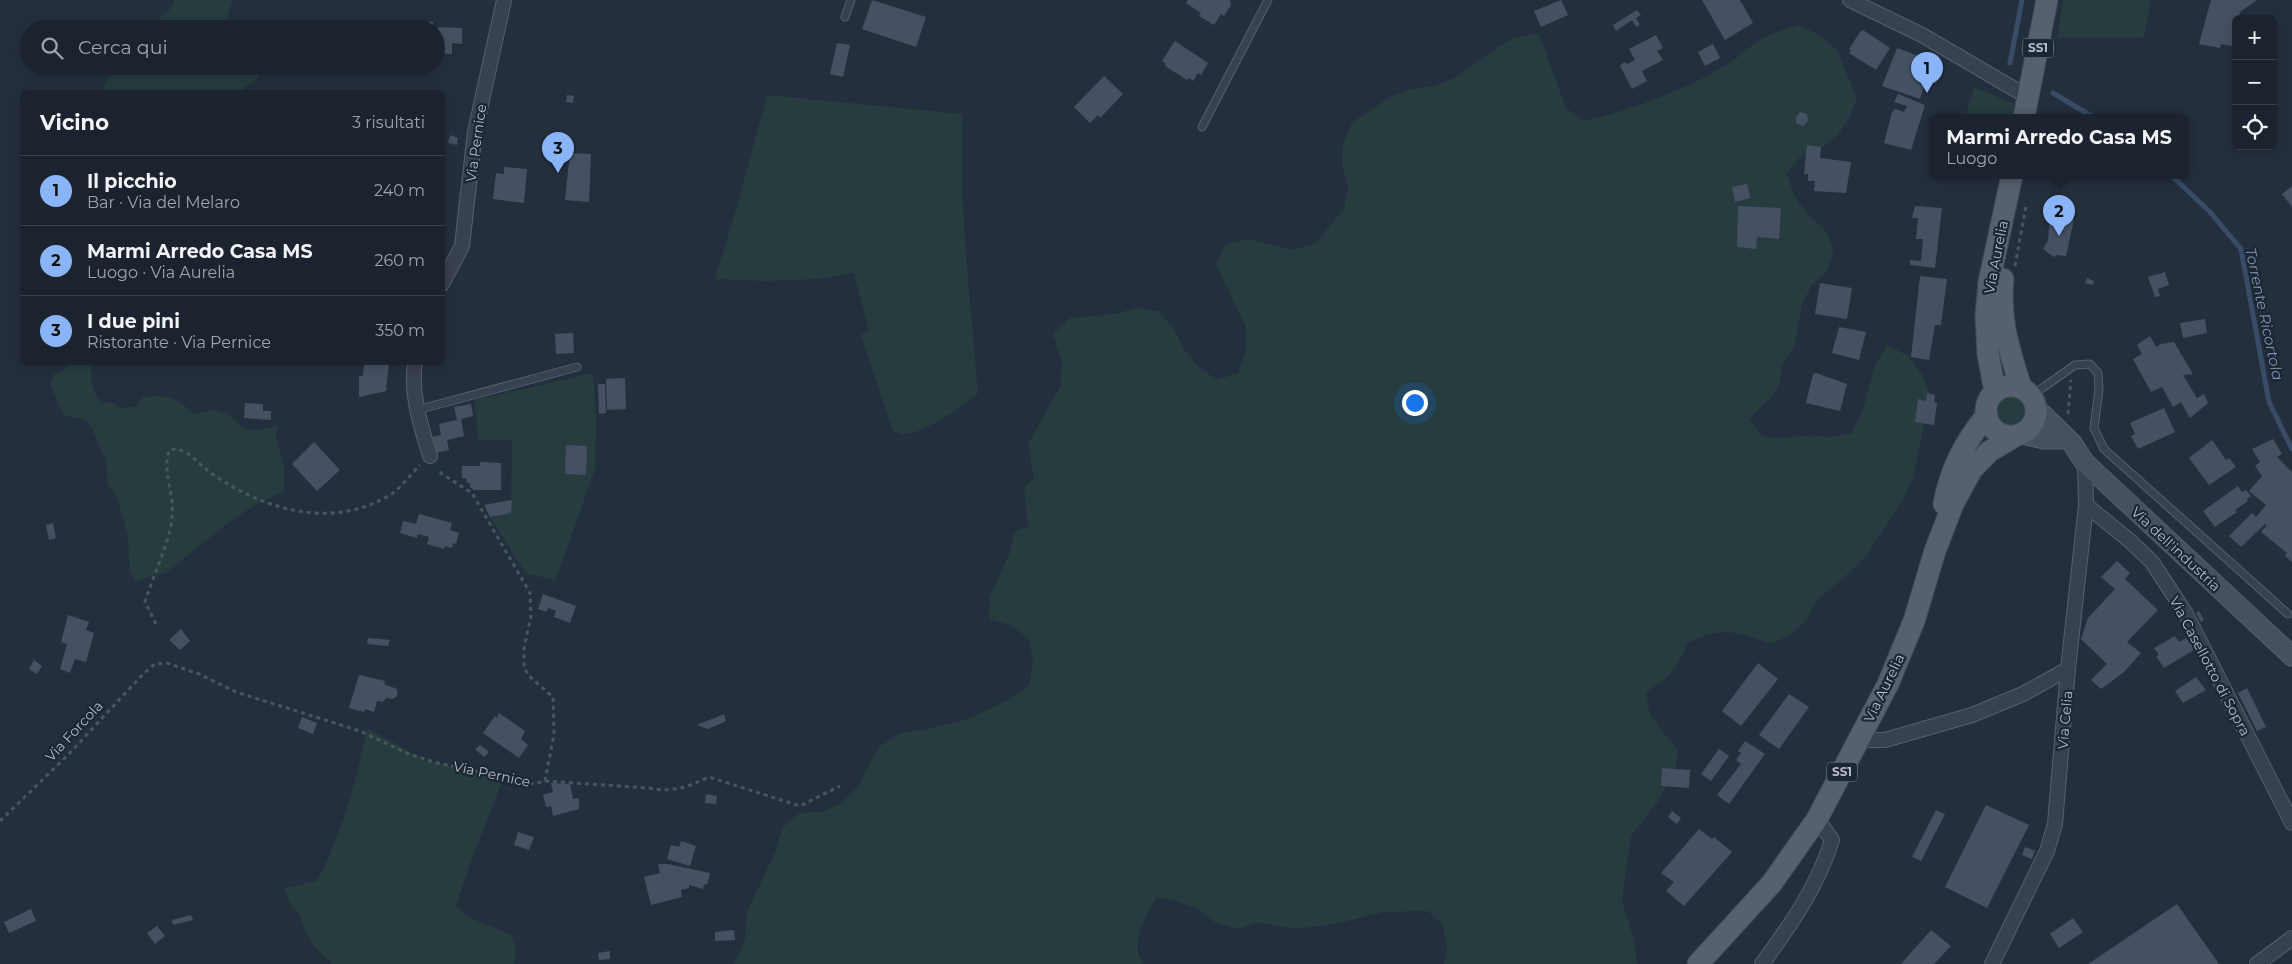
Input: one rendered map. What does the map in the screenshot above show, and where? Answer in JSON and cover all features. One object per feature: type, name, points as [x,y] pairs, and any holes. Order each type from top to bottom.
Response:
[{"type":"main road","name":"SS1","points":[[2025,114],[2048,0]]},
{"type":"main road","points":[[2005,212],[2011,179]]},
{"type":"main road","name":"Via Aurelia","points":[[1995,392],[1988,354],[1986,316],[1989,282],[2005,212]]},
{"type":"main road","name":"Via Aurelia","points":[[2005,212],[2005,262],[2001,300],[2004,336],[2030,398]]},
{"type":"main road","points":[[2008,386],[2030,398],[2031,426],[2019,434],[2001,434],[1989,422],[1987,415],[1990,399],[1995,392],[2008,386]]},
{"type":"main road","name":"Via Aurelia","points":[[1935,551],[1946,489],[1969,437],[1987,415]]},
{"type":"main road","name":"Via Aurelia","points":[[1698,964],[1772,883],[1817,819],[1888,684],[1910,630],[1935,551],[1953,504],[1972,469],[1990,451],[2019,434]]},
{"type":"street","name":"Via Pernice","points":[[445,278],[462,246],[475,132],[504,0]]},
{"type":"street","points":[[1850,0],[1922,35],[2028,97]]},
{"type":"street","points":[[415,365],[414,386],[417,410],[430,456]]},
{"type":"street","name":"Via dell'industria","points":[[2030,398],[2065,438],[2072,443],[2085,463],[2292,656]]},
{"type":"street","points":[[2019,434],[2044,439],[2065,438]]},
{"type":"street","name":"Via Celia","points":[[1992,964],[2047,851],[2055,824],[2068,669],[2086,506],[2085,463]]},
{"type":"street","name":"Via Casellotto di Sopra","points":[[2086,506],[2130,541],[2152,562],[2186,614],[2292,823]]},
{"type":"street","points":[[1858,740],[1885,740],[1972,715],[2023,694],[2068,669]]},
{"type":"street","points":[[1762,964],[1794,919],[1826,862],[1832,840],[1817,819]]},
{"type":"street","points":[[2257,964],[2292,938]]},
{"type":"lane","points":[[845,17],[851,0]]},
{"type":"lane","points":[[1202,127],[1268,0]]},
{"type":"lane","points":[[2030,398],[2066,370],[2076,365],[2090,364],[2098,373],[2099,389],[2094,428],[2104,449],[2288,614]]},
{"type":"lane","points":[[417,410],[577,367]]},
{"type":"path","points":[[2015,267],[2022,240],[2027,200]]},
{"type":"path","points":[[2065,438],[2072,374],[2066,370]]},
{"type":"path","points":[[156,624],[144,602],[172,519],[171,491],[166,459],[169,450],[177,448],[184,451],[208,470],[268,504],[313,514],[350,511],[391,494],[430,456]]},
{"type":"path","name":"Via Pernice","points":[[167,662],[199,674],[236,692],[326,719],[409,754],[434,762],[534,784],[545,781],[554,734],[553,697],[529,676],[524,668],[524,648],[532,616],[530,593],[472,493],[442,474],[430,456]]},
{"type":"path","name":"Via Forcola","points":[[0,820],[62,761],[144,673],[155,664],[167,662]]},
{"type":"path","points":[[545,781],[649,788],[664,792],[693,785],[709,777],[800,806],[840,786]]},
{"type":"green space","points":[[175,0],[232,0],[227,20],[157,20],[170,9]]},
{"type":"green space","points":[[2063,0],[2151,0],[2144,37],[2057,38]]},
{"type":"green space","points":[[1800,25],[1819,35],[1837,50],[1857,98],[1849,118],[1838,135],[1821,148],[1800,157],[1787,174],[1794,195],[1808,215],[1825,230],[1834,250],[1827,271],[1811,286],[1802,305],[1794,348],[1782,365],[1779,386],[1766,403],[1749,419],[1762,436],[1784,438],[1808,435],[1830,437],[1852,433],[1862,412],[1875,366],[1887,345],[1908,356],[1921,373],[1930,394],[1913,478],[1904,498],[1867,555],[1817,600],[1806,620],[1791,634],[1771,644],[1738,633],[1729,632],[1710,634],[1687,643],[1680,660],[1672,672],[1646,692],[1650,715],[1678,751],[1675,772],[1658,801],[1631,836],[1622,900],[1634,941],[1637,964],[1444,964],[1447,949],[1443,925],[1428,911],[1383,912],[1340,923],[1296,929],[1258,923],[1237,929],[1216,923],[1198,909],[1156,897],[1140,930],[1138,939],[1138,948],[1144,964],[734,964],[745,939],[747,912],[776,850],[782,828],[799,813],[822,812],[843,802],[859,786],[880,746],[901,733],[924,730],[968,719],[1010,699],[1029,685],[1033,662],[1029,640],[1011,625],[989,619],[990,596],[1009,555],[1015,531],[1028,527],[1024,488],[1034,478],[1028,444],[1060,387],[1062,363],[1053,334],[1070,318],[1115,314],[1136,308],[1158,311],[1174,329],[1184,350],[1199,367],[1217,380],[1238,373],[1246,351],[1246,327],[1216,265],[1226,244],[1249,239],[1293,250],[1315,244],[1344,209],[1348,186],[1342,164],[1343,143],[1352,123],[1390,97],[1410,89],[1434,86],[1455,78],[1515,37],[1539,34],[1566,108],[1583,121],[1657,99],[1726,65],[1767,36]]},
{"type":"green space","points":[[109,75],[258,75],[258,78],[242,90],[102,90]]},
{"type":"green space","points":[[1974,87],[2017,105],[2014,114],[1966,114]]},
{"type":"green space","points":[[767,95],[962,114],[962,191],[978,393],[953,412],[924,429],[905,434],[893,431],[861,335],[869,330],[854,273],[819,279],[765,281],[715,279]]},
{"type":"green space","points":[[66,365],[92,365],[91,375],[95,394],[102,403],[113,403],[122,409],[136,406],[143,397],[160,396],[176,400],[194,414],[215,410],[226,413],[244,428],[255,431],[277,426],[276,436],[284,468],[284,491],[255,505],[229,522],[167,572],[135,581],[130,571],[128,537],[122,515],[115,493],[108,484],[106,460],[92,429],[85,420],[64,415],[50,385],[54,374],[65,370]]},
{"type":"green space","points":[[593,373],[596,423],[595,469],[555,582],[552,579],[526,574],[490,517],[511,513],[512,440],[478,440],[475,400]]},
{"type":"green space","points":[[2010,390],[2024,396],[2030,410],[2024,424],[2010,430],[1996,424],[1990,410],[1996,396]]},
{"type":"green space","points":[[367,728],[425,760],[503,779],[456,906],[468,917],[512,935],[516,951],[514,964],[333,964],[315,947],[306,933],[300,916],[290,904],[285,888],[317,881],[334,845],[348,806]]},
{"type":"building","points":[[872,0],[926,17],[916,47],[862,29]]},
{"type":"building","points":[[1188,0],[1230,0],[1231,5],[1224,16],[1221,14],[1214,25],[1199,16],[1201,13],[1186,3]]},
{"type":"building","points":[[1561,0],[1568,15],[1541,27],[1534,11]]},
{"type":"building","points":[[1702,0],[1740,0],[1753,23],[1725,40]]},
{"type":"building","points":[[2211,0],[2257,0],[2240,12],[2240,15],[2232,15],[2232,46],[2221,44],[2220,48],[2199,44]]},
{"type":"building","points":[[1637,10],[1641,15],[1636,18],[1640,25],[1636,27],[1632,20],[1616,31],[1613,25]]},
{"type":"building","points":[[445,27],[462,28],[462,44],[452,43],[452,54],[445,54]]},
{"type":"building","points":[[1863,30],[1890,48],[1876,70],[1849,53],[1851,50],[1849,49]]},
{"type":"building","points":[[1656,35],[1663,48],[1657,51],[1663,60],[1642,71],[1647,81],[1632,89],[1620,66],[1624,62],[1627,64],[1635,60],[1629,49]]},
{"type":"building","points":[[1175,41],[1208,63],[1201,75],[1198,73],[1193,81],[1189,78],[1187,80],[1165,66],[1166,64],[1162,61]]},
{"type":"building","points":[[837,43],[850,45],[843,77],[830,74]]},
{"type":"building","points":[[1713,44],[1720,58],[1705,66],[1698,52]]},
{"type":"building","points":[[1897,48],[1943,65],[1936,84],[1926,80],[1920,99],[1882,86]]},
{"type":"building","points":[[1104,76],[1123,94],[1100,118],[1098,115],[1090,123],[1074,107]]},
{"type":"building","points":[[1898,94],[1925,105],[1911,150],[1884,143],[1892,112],[1895,109],[1904,112],[1907,106],[1894,102]]},
{"type":"building","points":[[567,95],[574,96],[573,103],[566,102]]},
{"type":"building","points":[[1800,112],[1807,114],[1808,121],[1803,126],[1796,123],[1796,117]]},
{"type":"building","points":[[450,135],[458,138],[457,145],[448,143]]},
{"type":"building","points":[[1807,145],[1821,147],[1820,158],[1851,162],[1846,193],[1814,191],[1815,181],[1808,181],[1808,174],[1804,174]]},
{"type":"building","points":[[570,153],[591,154],[589,202],[565,200]]},
{"type":"building","points":[[504,167],[527,169],[524,203],[493,199],[496,173],[504,174]]},
{"type":"building","points":[[1747,184],[1750,198],[1735,202],[1732,187]]},
{"type":"building","points":[[2292,186],[2292,207],[2282,194]]},
{"type":"building","points":[[1738,206],[1781,208],[1779,239],[1757,237],[1756,249],[1737,247]]},
{"type":"building","points":[[1915,206],[1942,208],[1935,268],[1910,265],[1910,260],[1921,261],[1923,239],[1916,239],[1918,218],[1912,218]]},
{"type":"building","points":[[2052,215],[2074,219],[2066,256],[2057,255],[2054,257],[2043,249],[2048,240],[2050,217]]},
{"type":"building","points":[[2165,272],[2169,285],[2158,289],[2160,296],[2155,297],[2148,277]]},
{"type":"building","points":[[1920,276],[1947,279],[1941,325],[1935,325],[1929,360],[1911,357]]},
{"type":"building","points":[[2087,278],[2094,281],[2093,285],[2085,283]]},
{"type":"building","points":[[1820,283],[1852,288],[1847,319],[1815,314]]},
{"type":"building","points":[[2205,319],[2207,333],[2183,338],[2180,323]]},
{"type":"building","points":[[1839,327],[1866,332],[1859,360],[1832,353]]},
{"type":"building","points":[[573,333],[574,353],[556,354],[555,334]]},
{"type":"building","points":[[2150,336],[2156,347],[2161,344],[2174,342],[2193,374],[2183,375],[2197,398],[2204,394],[2208,403],[2190,418],[2181,402],[2173,407],[2162,387],[2151,392],[2133,359],[2142,354],[2137,345]]},
{"type":"building","points":[[364,365],[389,365],[386,391],[359,397],[359,376],[363,376]]},
{"type":"building","points":[[1816,373],[1847,384],[1840,411],[1806,403],[1813,374]]},
{"type":"building","points":[[625,378],[626,409],[607,410],[606,379]]},
{"type":"building","points":[[598,384],[605,384],[606,413],[599,414]]},
{"type":"building","points":[[1927,393],[1935,395],[1934,402],[1937,403],[1934,425],[1915,422],[1918,399],[1926,401]]},
{"type":"building","points":[[245,403],[263,404],[263,411],[271,411],[271,420],[244,418]]},
{"type":"building","points":[[471,404],[473,416],[461,419],[464,436],[447,440],[449,450],[436,453],[433,437],[441,435],[439,424],[457,420],[454,407]]},
{"type":"building","points":[[2164,408],[2175,432],[2138,449],[2131,436],[2135,434],[2130,423]]},
{"type":"building","points":[[2273,439],[2282,454],[2277,457],[2292,472],[2292,562],[2285,556],[2287,553],[2261,532],[2267,525],[2265,524],[2241,547],[2229,536],[2252,513],[2256,517],[2266,505],[2249,491],[2262,476],[2255,466],[2260,462],[2252,449]]},
{"type":"building","points":[[2212,440],[2226,460],[2229,458],[2236,467],[2209,485],[2189,458]]},
{"type":"building","points":[[314,442],[340,470],[317,491],[292,464]]},
{"type":"building","points":[[566,445],[587,446],[586,475],[565,474]]},
{"type":"building","points":[[480,462],[501,463],[501,490],[474,490],[470,487],[470,483],[467,483],[466,478],[462,478],[462,466],[480,466]]},
{"type":"building","points":[[2238,486],[2242,492],[2246,490],[2251,496],[2247,499],[2248,501],[2235,510],[2237,512],[2215,527],[2203,511]]},
{"type":"building","points":[[512,500],[511,513],[490,517],[484,505]]},
{"type":"building","points":[[419,514],[452,523],[450,530],[459,533],[456,544],[453,543],[452,548],[445,546],[444,549],[427,544],[429,537],[418,534],[417,538],[400,533],[403,521],[416,524]]},
{"type":"building","points":[[53,523],[56,538],[49,540],[46,525]]},
{"type":"building","points":[[2117,561],[2130,573],[2125,579],[2158,610],[2127,642],[2141,653],[2124,672],[2101,689],[2091,680],[2107,664],[2081,639],[2088,618],[2115,589],[2101,577]]},
{"type":"building","points":[[543,594],[576,606],[570,623],[554,617],[556,611],[548,608],[546,612],[538,609]]},
{"type":"building","points":[[2199,611],[2204,620],[2201,622],[2196,613]]},
{"type":"building","points":[[68,615],[89,622],[86,630],[94,633],[86,662],[75,659],[70,673],[60,669],[67,644],[61,642]]},
{"type":"building","points":[[181,629],[190,641],[180,650],[169,640]]},
{"type":"building","points":[[2175,636],[2179,642],[2186,638],[2189,642],[2195,639],[2197,648],[2164,668],[2156,656],[2159,655],[2154,648]]},
{"type":"building","points":[[368,638],[390,640],[388,646],[367,644]]},
{"type":"building","points":[[34,660],[42,666],[37,674],[29,669]]},
{"type":"building","points":[[1758,663],[1778,679],[1741,726],[1722,711]]},
{"type":"building","points":[[359,675],[385,681],[384,684],[397,689],[397,696],[393,699],[386,698],[383,702],[377,701],[374,712],[365,709],[364,712],[349,708]]},
{"type":"building","points":[[2196,677],[2206,690],[2183,703],[2175,691]]},
{"type":"building","points":[[2247,688],[2266,727],[2257,731],[2238,693]]},
{"type":"building","points":[[1789,694],[1809,707],[1779,749],[1759,735]]},
{"type":"building","points":[[499,713],[525,731],[521,739],[528,745],[519,758],[483,733],[495,716],[497,718]]},
{"type":"building","points":[[724,714],[726,721],[708,729],[697,725]]},
{"type":"building","points":[[302,717],[317,723],[313,734],[298,728]]},
{"type":"building","points":[[1745,741],[1765,754],[1729,804],[1717,795],[1741,764],[1736,760],[1741,753],[1738,751]]},
{"type":"building","points":[[480,745],[489,752],[484,757],[475,749]]},
{"type":"building","points":[[1719,749],[1729,756],[1711,781],[1701,774]]},
{"type":"building","points":[[1662,768],[1690,770],[1689,788],[1661,786]]},
{"type":"building","points":[[551,783],[570,784],[573,799],[579,798],[579,809],[553,816],[551,806],[546,807],[543,795],[553,792]]},
{"type":"building","points":[[706,794],[717,796],[716,804],[705,803]]},
{"type":"building","points":[[1986,805],[2029,825],[1987,908],[1945,887]]},
{"type":"building","points":[[1936,810],[1945,814],[1921,861],[1912,857]]},
{"type":"building","points":[[1672,811],[1681,818],[1677,824],[1668,817]]},
{"type":"building","points":[[1699,829],[1712,839],[1714,837],[1732,852],[1684,906],[1666,891],[1674,882],[1661,873]]},
{"type":"building","points":[[518,832],[534,837],[529,850],[514,845]]},
{"type":"building","points":[[681,841],[696,846],[690,866],[667,859],[671,845],[679,847]]},
{"type":"building","points":[[2025,847],[2035,851],[2032,859],[2022,855]]},
{"type":"building","points":[[658,864],[668,864],[710,873],[707,885],[704,884],[703,889],[689,885],[689,888],[681,890],[682,897],[651,905],[644,877],[660,873]]},
{"type":"building","points":[[2177,904],[2219,964],[2088,964]]},
{"type":"building","points":[[31,909],[36,921],[9,933],[4,922]]},
{"type":"building","points":[[191,915],[193,920],[173,925],[172,920]]},
{"type":"building","points":[[2073,918],[2083,932],[2059,948],[2050,934]]},
{"type":"building","points":[[157,926],[165,936],[155,944],[147,933]]},
{"type":"building","points":[[734,930],[735,940],[715,941],[715,932]]},
{"type":"building","points":[[1931,930],[1951,946],[1934,964],[1901,964]]},
{"type":"building","points":[[610,951],[610,959],[599,960],[598,953]]},
{"type":"waterway","name":"Torrente Ricortola","points":[[2010,63],[2022,0]]},
{"type":"waterway","name":"Torrente Ricortola","points":[[2053,93],[2088,114]]},
{"type":"waterway","name":"Torrente Ricortola","points":[[2175,179],[2210,212],[2241,249],[2269,402],[2292,449]]},
{"type":"place","name":"Il picchio","points":[[1927,93]]},
{"type":"place","name":"I due pini","points":[[558,173]]},
{"type":"place","name":"Marmi Arredo Casa MS","points":[[2059,236]]}]
